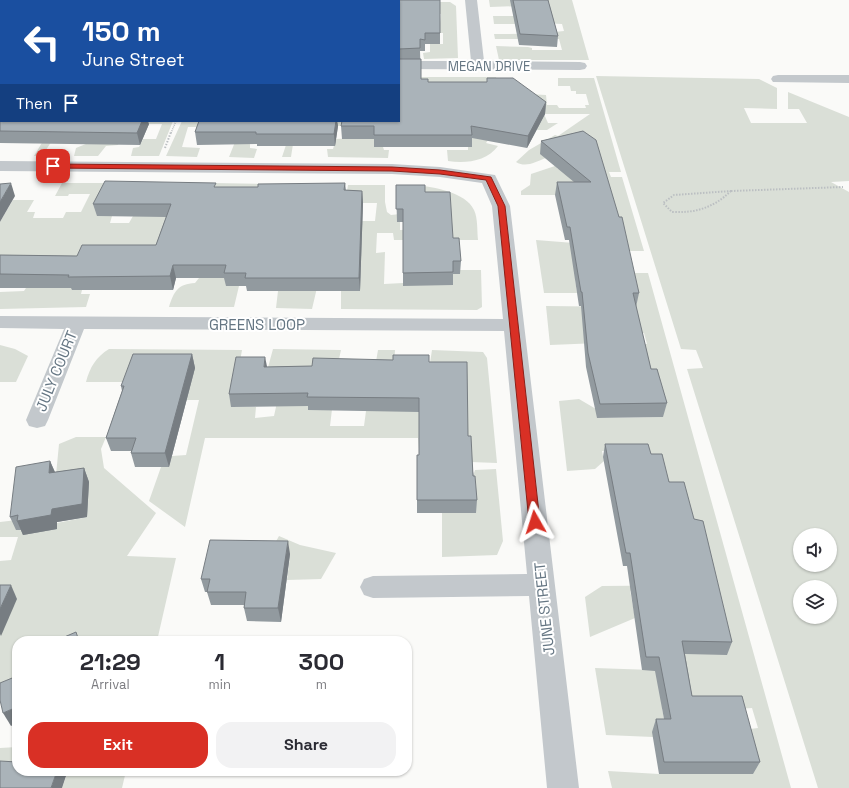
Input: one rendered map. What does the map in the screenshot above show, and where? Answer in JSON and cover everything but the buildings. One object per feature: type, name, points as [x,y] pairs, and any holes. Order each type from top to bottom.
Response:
[{"type":"street","points":[[471,0],[478,66]]},
{"type":"street","name":"MEGAN DRIVE","points":[[400,65],[580,66]]},
{"type":"street","points":[[778,79],[849,79]]},
{"type":"street","name":"JUNE STREET","points":[[0,166],[392,169],[440,172],[489,179],[501,206],[515,325],[562,788]]},
{"type":"street","name":"GREENS LOOP","points":[[0,322],[515,325]]},
{"type":"street","name":"JULY COURT","points":[[37,420],[76,323]]},
{"type":"street","points":[[373,587],[541,585]]},
{"type":"path","points":[[157,167],[176,122]]},
{"type":"path","points":[[731,191],[720,203],[695,213],[672,212],[663,203],[674,195],[731,191],[842,187]]},
{"type":"shaded area","points":[[489,0],[572,0],[589,60],[499,60],[496,46],[528,47],[532,48],[532,50],[562,50],[559,39],[495,39],[494,34],[564,31],[562,24],[515,22],[515,24],[494,24],[493,16],[539,16],[550,6],[549,2],[524,2],[520,6],[490,7]]},
{"type":"shaded area","points":[[425,2],[450,2],[456,6],[458,58],[424,59],[423,53],[430,52],[430,44],[443,44],[443,33],[408,33],[440,23],[441,14],[438,14]]},
{"type":"shaded area","points":[[596,76],[759,79],[777,88],[777,109],[744,108],[751,123],[807,123],[799,109],[788,109],[788,92],[849,117],[849,181],[831,182],[849,192],[849,788],[818,788],[687,369],[703,368],[696,350],[681,349]]},
{"type":"shaded area","points":[[421,77],[496,77],[498,85],[528,94],[546,95],[547,105],[557,105],[559,108],[586,108],[585,105],[589,105],[586,94],[576,94],[576,91],[571,91],[570,86],[558,86],[558,78],[594,78],[621,172],[609,172],[611,177],[622,177],[644,251],[629,251],[628,273],[648,273],[791,788],[612,788],[608,771],[659,774],[742,730],[758,728],[752,708],[662,709],[667,732],[653,737],[606,735],[595,668],[681,671],[630,590],[635,618],[590,637],[585,597],[602,586],[716,585],[614,451],[602,451],[604,461],[595,469],[567,471],[559,401],[579,399],[596,409],[598,418],[663,417],[639,344],[647,344],[644,333],[599,343],[550,345],[546,306],[636,307],[575,279],[577,293],[544,293],[536,240],[574,243],[569,195],[521,195],[521,191],[530,185],[531,174],[555,166],[558,169],[600,157],[543,156],[546,158],[531,164],[520,164],[516,162],[529,150],[555,135],[558,136],[590,114],[544,114],[548,123],[558,123],[547,130],[536,130],[500,123],[486,143],[498,146],[493,151],[476,160],[469,162],[455,162],[448,161],[447,150],[468,150],[468,147],[472,147],[400,121],[400,111],[421,91]]},
{"type":"shaded area","points":[[54,122],[173,122],[159,156],[131,156],[133,148],[139,147],[143,139],[156,139],[162,124],[128,124],[118,145],[106,146],[98,156],[74,156],[76,148],[93,141],[61,127],[42,156],[34,156]]},
{"type":"shaded area","points":[[182,122],[378,122],[374,147],[383,147],[384,150],[389,150],[388,158],[328,157],[327,149],[333,149],[336,139],[354,138],[355,126],[317,126],[293,144],[291,157],[282,157],[286,145],[250,142],[250,148],[257,149],[254,158],[229,157],[239,132],[223,127],[188,127],[182,147],[200,148],[197,157],[166,156]]},
{"type":"shaded area","points":[[62,183],[134,183],[112,216],[110,223],[129,223],[133,216],[217,200],[212,183],[279,184],[276,197],[355,221],[375,221],[377,203],[345,203],[348,185],[385,185],[385,202],[387,212],[391,215],[400,214],[400,230],[434,229],[416,185],[440,189],[457,195],[470,204],[474,210],[477,221],[478,240],[394,240],[393,233],[377,233],[376,253],[385,252],[384,284],[403,283],[404,286],[452,274],[460,270],[481,270],[482,307],[477,310],[341,309],[341,291],[360,291],[319,260],[316,292],[312,309],[276,308],[278,291],[290,259],[239,286],[234,307],[169,307],[178,289],[184,285],[195,283],[199,278],[203,261],[82,290],[81,294],[90,294],[86,307],[0,309],[0,292],[24,291],[26,288],[42,288],[52,269],[0,268],[0,222],[13,200],[34,200],[27,212],[35,212],[33,218],[63,218],[66,212],[81,212],[90,194],[55,196]]},
{"type":"shaded area","points":[[0,345],[15,349],[28,356],[16,382],[0,382]]},
{"type":"shaded area","points":[[109,349],[242,350],[232,407],[256,407],[255,418],[274,416],[276,407],[267,371],[273,349],[341,350],[337,368],[330,426],[364,426],[366,411],[379,411],[374,373],[378,350],[395,350],[394,369],[429,369],[432,350],[483,352],[487,358],[497,463],[471,462],[470,449],[419,449],[418,438],[205,438],[185,527],[149,501],[161,467],[169,467],[172,456],[186,455],[199,400],[186,400],[132,382],[86,382],[94,363],[100,355]]},
{"type":"shaded area","points":[[76,437],[106,437],[101,449],[104,468],[156,513],[127,556],[176,558],[158,636],[12,636],[12,694],[0,699],[0,561],[11,560],[18,537],[0,537],[0,522],[17,520],[16,530],[57,529],[57,523],[87,517],[56,475],[59,444]]},
{"type":"shaded area","points":[[496,469],[503,541],[497,555],[442,557],[442,513],[472,479],[475,470]]},
{"type":"shaded area","points":[[279,536],[300,545],[336,553],[321,579],[287,580],[290,555],[269,554]]},
{"type":"shaded area","points":[[12,747],[12,774],[0,773],[0,748]]},
{"type":"shaded area","points":[[50,776],[125,776],[122,788],[62,788],[66,777]]},
{"type":"route","points":[[53,166],[427,170],[489,179],[501,206],[535,522]]}]
